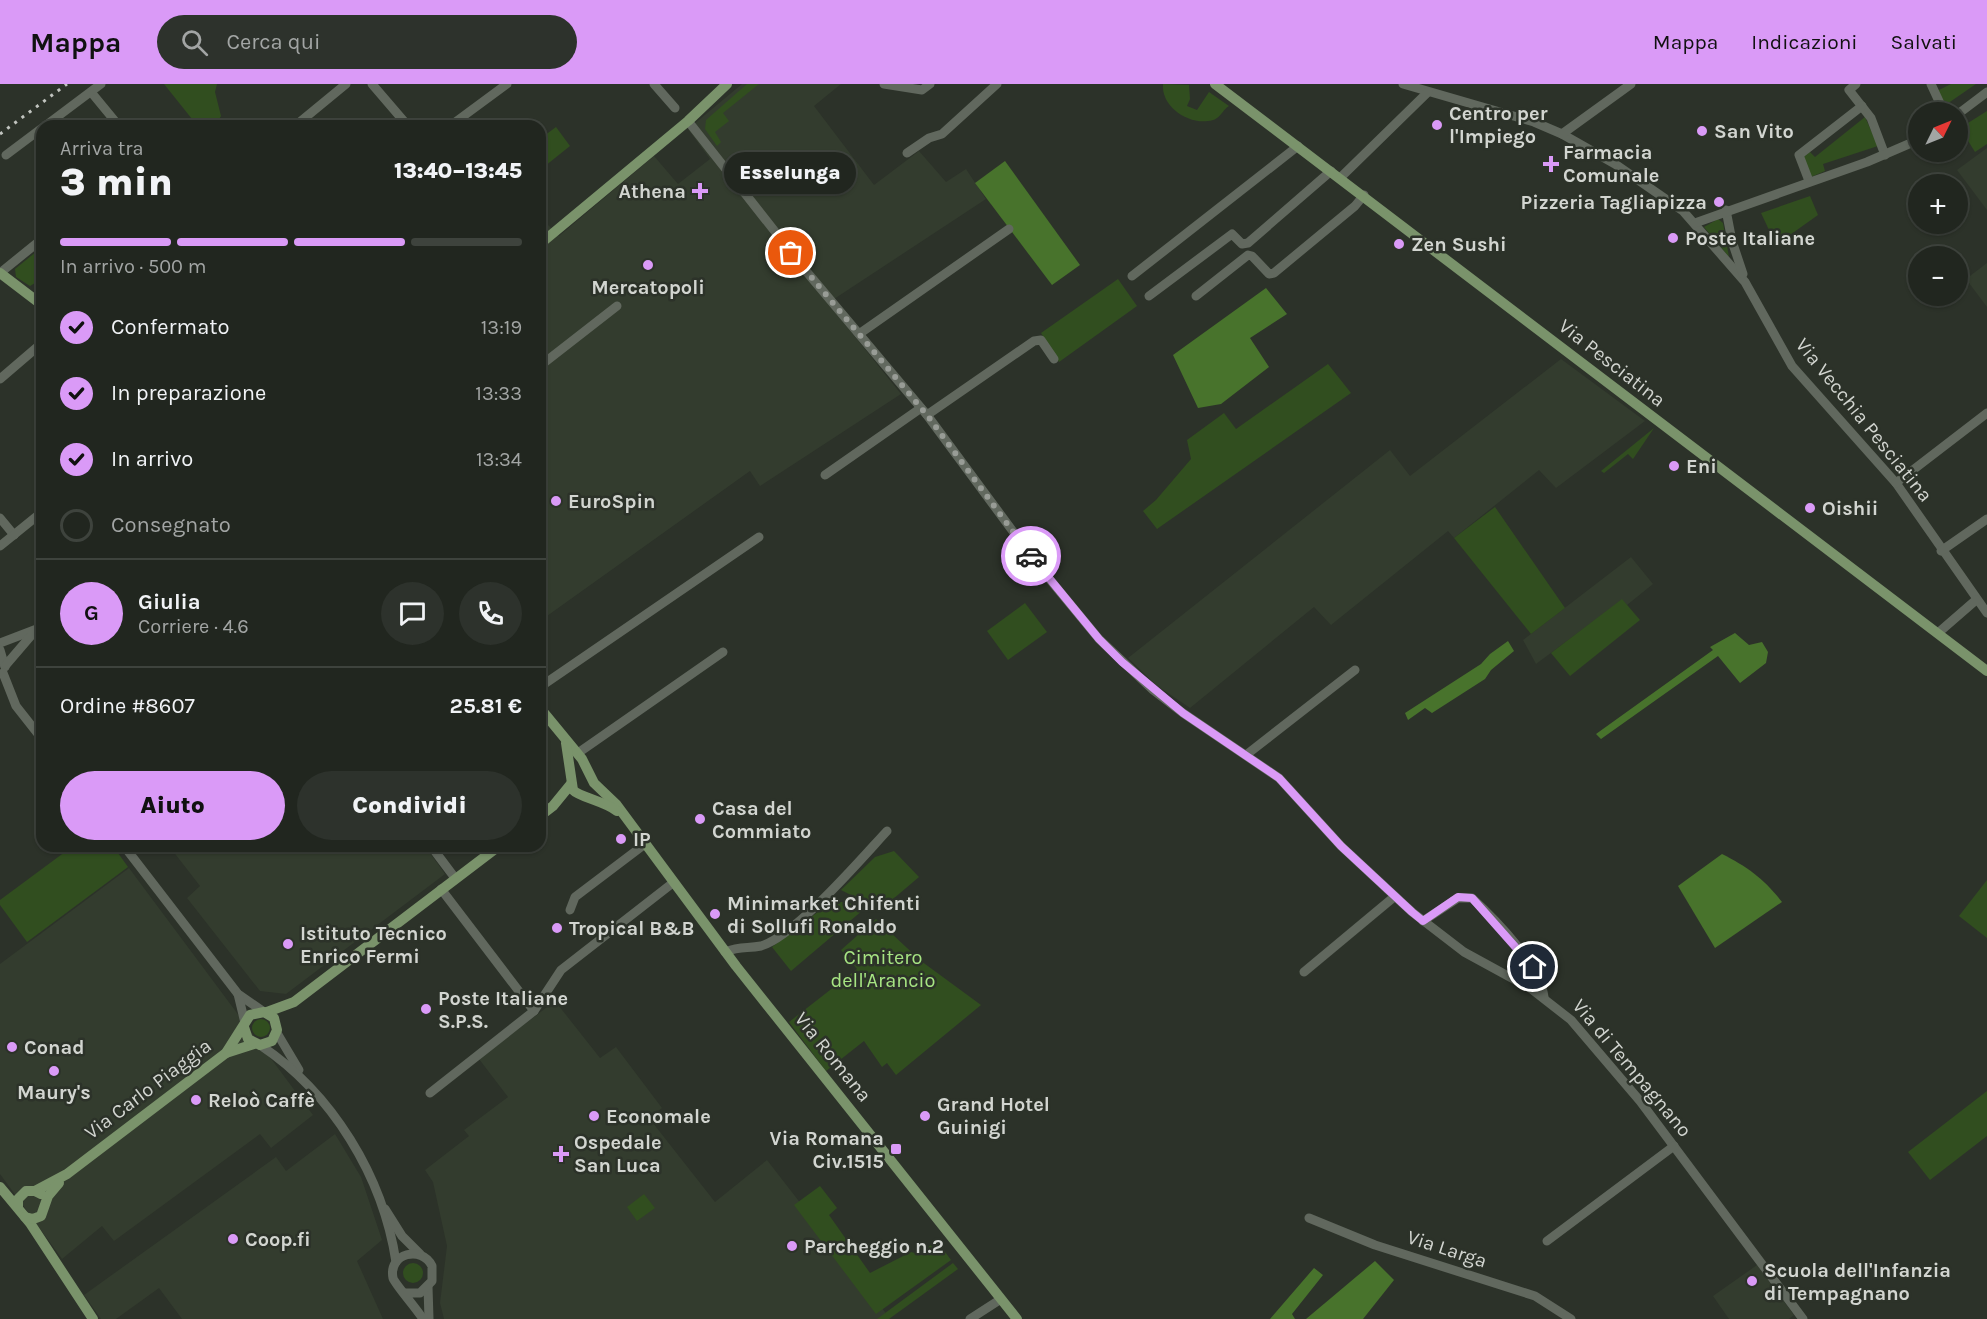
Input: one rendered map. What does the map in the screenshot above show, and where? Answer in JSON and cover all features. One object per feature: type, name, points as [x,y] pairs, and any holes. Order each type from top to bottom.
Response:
[{"type":"main road","points":[[546,239],[688,122],[727,84]]},
{"type":"main road","name":"Via Pesciatina","points":[[1215,84],[1987,670]]},
{"type":"main road","points":[[0,273],[36,300]]},
{"type":"main road","name":"Via Romana","points":[[546,716],[566,742],[578,753],[592,779],[616,804],[725,952],[1017,1319]]},
{"type":"main road","name":"Via Romana","points":[[566,742],[573,790],[582,796],[603,802],[623,816]]},
{"type":"main road","points":[[546,811],[553,806],[571,781],[582,772],[592,779],[591,792],[553,806]]},
{"type":"main road","name":"Via Carlo Piaggia","points":[[46,1203],[51,1192],[68,1174],[226,1053],[254,1013],[266,1012],[294,1002],[491,852]]},
{"type":"main road","points":[[226,1053],[272,1041],[294,1002]]},
{"type":"main road","points":[[266,1012],[277,1029]]},
{"type":"main road","points":[[244,1025],[246,1036],[257,1044]]},
{"type":"main road","name":"Via Carlo Piaggia","points":[[35,1191],[68,1174]]},
{"type":"main road","points":[[0,1186],[23,1193],[35,1191],[43,1195],[46,1203],[41,1216],[40,1240]]},
{"type":"main road","points":[[0,1186],[21,1212],[93,1319]]},
{"type":"main road","points":[[23,1193],[18,1199],[21,1212],[33,1219],[41,1216]]},
{"type":"street","points":[[55,120],[102,84]]},
{"type":"street","points":[[302,120],[346,84]]},
{"type":"street","points":[[372,84],[403,120]]},
{"type":"street","points":[[458,120],[507,84]]},
{"type":"street","points":[[654,84],[675,108]]},
{"type":"street","points":[[884,84],[922,90],[930,84]]},
{"type":"street","points":[[907,153],[929,138],[942,134],[997,84]]},
{"type":"street","name":"Via Vecchia Pesciatina","points":[[1403,84],[1534,122],[1562,134],[1659,193],[1695,223],[1745,282],[1792,366],[1896,483],[1941,551],[1987,613]]},
{"type":"street","points":[[1562,134],[1631,84]]},
{"type":"street","points":[[1856,84],[1849,90],[1871,118],[1885,155]]},
{"type":"street","points":[[1931,84],[1939,102]]},
{"type":"street","points":[[91,92],[114,120]]},
{"type":"street","points":[[1149,296],[1232,234],[1242,244],[1248,243],[1335,175],[1428,92]]},
{"type":"street","points":[[1968,106],[1987,92]]},
{"type":"street","points":[[1809,181],[1799,156],[1862,106]]},
{"type":"street","name":"Via di Tempagnano","points":[[688,122],[924,412],[1037,564],[1105,645],[1183,713],[1279,778],[1341,846],[1394,897],[1423,921],[1464,952],[1544,997],[1571,1020],[1674,1146],[1803,1319]]},
{"type":"street","points":[[6,155],[36,134]]},
{"type":"street","points":[[1695,223],[1885,155],[1908,145]]},
{"type":"street","points":[[1132,276],[1298,146]]},
{"type":"street","points":[[1196,296],[1248,255],[1252,256],[1269,274],[1274,273],[1355,206],[1364,195]]},
{"type":"street","points":[[1726,210],[1732,241],[1745,282]]},
{"type":"street","points":[[859,334],[1009,229]]},
{"type":"street","points":[[0,273],[36,244]]},
{"type":"street","points":[[546,361],[617,306]]},
{"type":"street","points":[[825,475],[1034,341],[1041,340],[1054,359]]},
{"type":"street","points":[[0,379],[36,348]]},
{"type":"street","points":[[1896,483],[1987,413]]},
{"type":"street","points":[[0,546],[36,517]]},
{"type":"street","points":[[0,518],[14,535]]},
{"type":"street","points":[[1941,551],[1987,519]]},
{"type":"street","points":[[546,683],[759,537]]},
{"type":"street","points":[[1938,633],[1976,600]]},
{"type":"street","points":[[0,643],[36,630]]},
{"type":"street","points":[[3,672],[36,633]]},
{"type":"street","points":[[0,650],[3,672],[16,706],[36,731]]},
{"type":"street","points":[[578,753],[723,652]]},
{"type":"street","points":[[1246,755],[1355,670]]},
{"type":"street","points":[[1,696],[16,706]]},
{"type":"street","points":[[725,952],[736,946],[761,946],[780,934],[823,900],[887,831]]},
{"type":"street","points":[[570,910],[575,897],[645,844]]},
{"type":"street","points":[[129,852],[238,994],[266,1012]]},
{"type":"street","points":[[436,852],[455,878]]},
{"type":"street","points":[[430,1093],[534,1011],[561,970],[674,882]]},
{"type":"street","points":[[441,889],[534,1011]]},
{"type":"street","points":[[1304,972],[1394,897]]},
{"type":"street","points":[[1423,921],[1458,897],[1472,898],[1533,967],[1542,985],[1544,997]]},
{"type":"street","points":[[238,994],[244,1025]]},
{"type":"street","points":[[277,1029],[303,1078],[351,1140],[378,1197],[402,1236],[430,1261],[433,1278],[428,1287],[417,1294],[406,1293]]},
{"type":"street","points":[[257,1044],[303,1078]]},
{"type":"street","points":[[1547,1241],[1674,1146]]},
{"type":"street","points":[[378,1197],[396,1262],[393,1271],[394,1281],[406,1293],[423,1319]]},
{"type":"street","name":"Via Larga","points":[[1309,1218],[1375,1245],[1535,1296],[1571,1319]]},
{"type":"street","points":[[396,1262],[407,1254],[420,1254]]},
{"type":"street","points":[[428,1287],[429,1319]]},
{"type":"street","points":[[970,1319],[1001,1299]]},
{"type":"shaded area","points":[[742,84],[841,84],[814,106],[874,185],[919,151],[946,182],[966,169],[986,199],[828,303],[901,394],[760,486],[750,471],[546,617],[546,223],[559,236],[654,156],[678,184],[710,159],[688,129]]},
{"type":"shaded area","points":[[1987,148],[1987,210],[1968,185],[1968,174],[1960,174],[1957,170]]},
{"type":"shaded area","points":[[1987,263],[1987,307],[1968,282],[1968,277]]},
{"type":"shaded area","points":[[1561,359],[1645,421],[1556,488],[1539,470],[1454,538],[1448,531],[1331,625],[1314,607],[1190,708],[1156,685],[1128,658],[1390,450],[1410,476]]},
{"type":"shaded area","points":[[1631,557],[1653,584],[1627,605],[1622,600],[1536,664],[1523,640]]},
{"type":"shaded area","name":"Istituto Tecnico Enrico Fermi","points":[[174,852],[429,852],[445,874],[286,994],[260,991],[187,898],[200,886]]},
{"type":"shaded area","points":[[129,868],[313,1115],[271,1148],[260,1134],[114,1241],[102,1226],[62,1259],[0,1174],[0,964]]},
{"type":"shaded area","name":"Ospedale San Luca","points":[[555,1001],[600,1058],[616,1047],[662,1108],[649,1118],[715,1202],[767,1160],[888,1316],[884,1319],[444,1319],[440,1303],[447,1246],[433,1182],[425,1170],[469,1136],[464,1130],[508,1097],[479,1059]]},
{"type":"shaded area","points":[[335,1134],[361,1177],[382,1240],[357,1261],[383,1319],[182,1319],[159,1288],[116,1319],[101,1319],[84,1295],[276,1157],[286,1171]]},
{"type":"shaded area","name":"Scuola dell'Infanzia di Tempagnano","points":[[1757,1265],[1794,1315],[1789,1319],[1729,1319],[1713,1296]]},
{"type":"green space","points":[[164,84],[217,84],[215,92],[221,116],[219,120],[192,119]]},
{"type":"green space","points":[[747,84],[759,84],[723,113],[729,121],[715,132],[721,142],[717,146],[705,129],[706,120]]},
{"type":"green space","points":[[1163,84],[1189,85],[1190,99],[1187,106],[1197,110],[1209,92],[1229,106],[1212,120],[1192,120],[1171,106],[1163,92]]},
{"type":"green space","points":[[1951,84],[1976,84],[1950,102],[1942,102],[1937,91]]},
{"type":"green space","points":[[1987,111],[1987,144],[1975,152],[1968,141],[1968,123]]},
{"type":"green space","points":[[1865,117],[1878,146],[1823,164],[1825,171],[1811,177],[1803,157],[1810,152],[1815,157]]},
{"type":"green space","points":[[556,127],[570,146],[546,165],[546,134]]},
{"type":"green space","points":[[1005,161],[1080,265],[1052,285],[975,183]]},
{"type":"green space","points":[[1810,196],[1818,215],[1776,245],[1761,213]]},
{"type":"green space","points":[[1718,219],[1723,223],[1729,257],[1704,227]]},
{"type":"green space","points":[[36,252],[36,282],[30,286],[16,277],[15,269]]},
{"type":"green space","points":[[1118,279],[1137,306],[1059,362],[1041,333]]},
{"type":"green space","points":[[1266,288],[1287,314],[1250,338],[1269,367],[1221,404],[1198,408],[1173,355]]},
{"type":"green space","points":[[1328,364],[1351,393],[1157,529],[1143,511],[1156,500],[1191,459],[1187,440],[1224,413],[1236,429]]},
{"type":"green space","points":[[1654,428],[1633,459],[1628,454],[1604,473],[1601,471]]},
{"type":"green space","points":[[1495,507],[1565,608],[1531,634],[1454,538]]},
{"type":"green space","points":[[1622,599],[1640,620],[1570,676],[1551,653]]},
{"type":"green space","points":[[1025,603],[1047,632],[1008,660],[987,631]]},
{"type":"green space","points":[[1735,633],[1749,645],[1762,642],[1768,652],[1766,663],[1740,683],[1718,656],[1601,739],[1596,734],[1713,650],[1710,647]]},
{"type":"green space","points":[[1508,641],[1514,651],[1491,670],[1485,679],[1432,713],[1425,708],[1408,720],[1405,713],[1481,664]]},
{"type":"green space","points":[[894,851],[919,877],[880,910],[841,890],[875,857]]},
{"type":"green space","points":[[65,852],[117,852],[128,867],[27,942],[0,905],[0,900]]},
{"type":"green space","points":[[1722,854],[1755,874],[1782,902],[1715,948],[1678,886]]},
{"type":"green space","points":[[1987,880],[1987,938],[1959,916]]},
{"type":"green space","points":[[831,902],[847,902],[863,910],[791,971],[772,947]]},
{"type":"green space","name":"Cimitero dell'Arancio","points":[[876,919],[921,961],[981,1005],[896,1075],[887,1063],[882,1067],[864,1041],[826,1071],[789,1022],[857,969],[841,950]]},
{"type":"green space","points":[[261,1019],[267,1022],[270,1028],[267,1034],[261,1037],[255,1034],[252,1028],[255,1022]]},
{"type":"green space","points":[[1987,1091],[1987,1136],[1930,1180],[1908,1152]]},
{"type":"green space","points":[[820,1186],[837,1208],[829,1215],[870,1273],[911,1252],[918,1254],[937,1241],[951,1260],[876,1314],[794,1205]]},
{"type":"green space","points":[[644,1194],[655,1208],[637,1221],[627,1207]]},
{"type":"green space","points":[[1375,1261],[1394,1280],[1363,1319],[1306,1319]]},
{"type":"green space","points":[[409,1263],[417,1263],[423,1269],[423,1277],[417,1283],[409,1283],[403,1277],[403,1269]]},
{"type":"green space","points":[[953,1263],[958,1269],[889,1319],[877,1319]]},
{"type":"green space","points":[[1314,1268],[1323,1275],[1292,1314],[1295,1319],[1270,1319]]},
{"type":"railway","points":[[0,134],[67,84]]},
{"type":"way so far","points":[[791,253],[927,415],[1031,556]]},
{"type":"place","name":"Centro per l'Impiego","points":[[1437,125]]},
{"type":"place","name":"San Vito","points":[[1702,131]]},
{"type":"place","name":"Farmacia Comunale","points":[[1551,164]]},
{"type":"place","name":"Athena","points":[[700,191]]},
{"type":"place","name":"Pizzeria Tagliapizza","points":[[1719,202]]},
{"type":"place","name":"Poste Italiane","points":[[1673,238]]},
{"type":"place","name":"Zen Sushi","points":[[1399,244]]},
{"type":"place","name":"Esselunga","points":[[791,253]]},
{"type":"place","name":"Mercatopoli","points":[[648,265]]},
{"type":"place","name":"Eni","points":[[1674,466]]},
{"type":"place","name":"EuroSpin","points":[[556,501]]},
{"type":"place","name":"Oishii","points":[[1810,508]]},
{"type":"place","name":"Casa del Commiato","points":[[700,819]]},
{"type":"place","name":"IP","points":[[621,839]]},
{"type":"place","name":"Minimarket Chifenti di Sollufi Ronaldo","points":[[715,914]]},
{"type":"place","name":"Tropical B&B","points":[[557,928]]},
{"type":"place","name":"Istituto Tecnico Enrico Fermi","points":[[288,944]]},
{"type":"place","name":"Poste Italiane S.P.S.","points":[[426,1009]]},
{"type":"place","name":"Conad","points":[[12,1047]]},
{"type":"place","name":"Maury's","points":[[54,1071]]},
{"type":"place","name":"Reloò Caffè","points":[[196,1100]]},
{"type":"place","name":"Economale","points":[[594,1116]]},
{"type":"place","name":"Grand Hotel Guinigi","points":[[925,1116]]},
{"type":"place","name":"Via Romana Civ.1515","points":[[896,1149]]},
{"type":"place","name":"Ospedale San Luca","points":[[561,1154]]},
{"type":"place","name":"Coop.fi","points":[[233,1239]]},
{"type":"place","name":"Parcheggio n.2","points":[[792,1246]]},
{"type":"place","name":"Scuola dell'Infanzia di Tempagnano","points":[[1752,1281]]},
{"type":"route","points":[[1031,556],[1099,639],[1122,662],[1183,713],[1279,778],[1341,846],[1412,912],[1423,921],[1458,897],[1472,898],[1533,967]]}]
